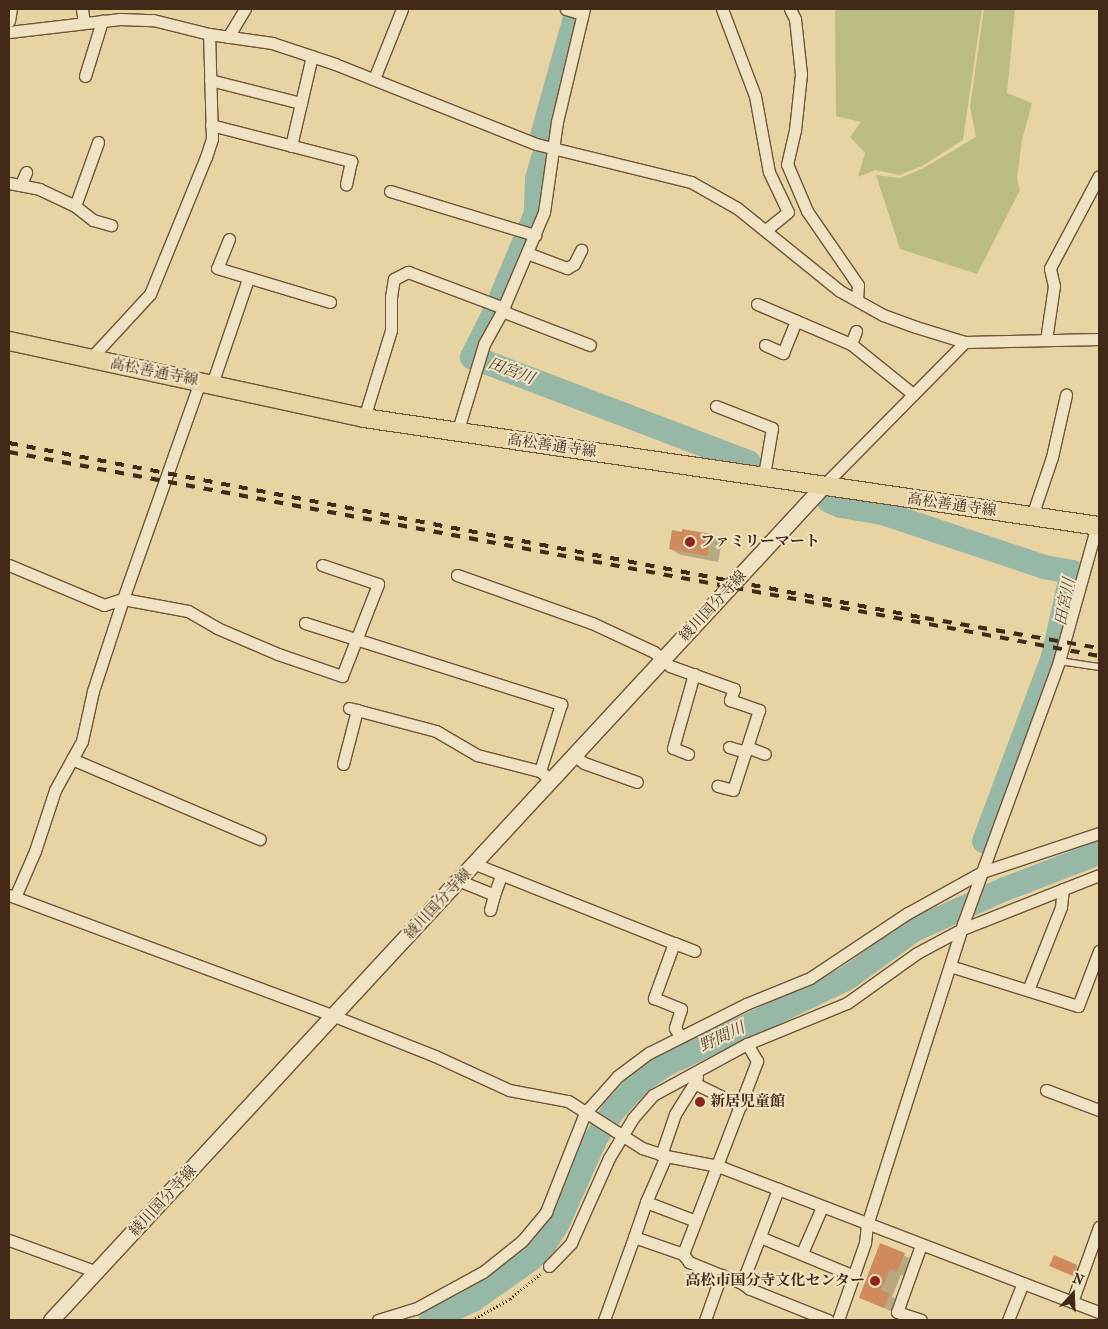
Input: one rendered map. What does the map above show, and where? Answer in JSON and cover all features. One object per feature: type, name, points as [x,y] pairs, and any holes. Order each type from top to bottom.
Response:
[{"type":"main road","name":"高松善通寺線","points":[[9,341],[364,418],[457,433],[764,475],[823,486],[1098,526]]},
{"type":"main road","name":"綾川国分寺線","points":[[52,1320],[460,881],[546,776],[575,756],[823,486]]},
{"type":"street","points":[[9,21],[11,9]]},
{"type":"street","points":[[82,9],[84,23]]},
{"type":"street","points":[[228,37],[245,9]]},
{"type":"street","points":[[374,79],[402,9]]},
{"type":"street","points":[[457,433],[479,360],[500,308],[528,253],[544,212],[553,148],[583,11],[566,9]]},
{"type":"street","points":[[722,9],[755,96],[768,172],[788,212],[766,230]]},
{"type":"street","points":[[790,9],[795,19],[801,74],[796,130],[787,164],[807,211],[858,286],[857,300]]},
{"type":"street","points":[[9,32],[102,21],[120,14],[209,34],[272,43],[374,79],[553,148],[691,182],[737,208],[840,291],[883,314],[965,342],[1099,339]]},
{"type":"street","points":[[85,76],[102,21]]},
{"type":"street","points":[[90,359],[150,294],[206,157],[212,139],[209,34]]},
{"type":"street","points":[[290,146],[312,56]]},
{"type":"street","points":[[210,80],[301,103]]},
{"type":"street","points":[[212,126],[351,161],[346,184]]},
{"type":"street","points":[[75,206],[98,142]]},
{"type":"street","points":[[21,184],[26,172]]},
{"type":"street","points":[[1046,340],[1054,286],[1050,268],[1099,176]]},
{"type":"street","points":[[9,183],[21,184],[75,206],[93,220],[111,226]]},
{"type":"street","points":[[390,191],[535,235]]},
{"type":"street","points":[[229,238],[217,268],[248,279],[330,302]]},
{"type":"street","points":[[528,253],[567,268],[574,264],[581,250]]},
{"type":"street","points":[[364,418],[391,330],[390,297],[394,279],[408,272],[590,345]]},
{"type":"street","points":[[248,279],[123,599],[93,691],[82,741],[56,790],[12,896],[334,1016],[435,1056],[510,1090],[568,1102],[620,1136],[664,1155],[718,1166],[1099,1312]]},
{"type":"street","points":[[757,304],[851,344],[914,394]]},
{"type":"street","points":[[765,345],[783,353],[796,321]]},
{"type":"street","points":[[851,344],[856,331]]},
{"type":"street","points":[[823,486],[965,342]]},
{"type":"street","points":[[1032,516],[1052,457],[1066,395]]},
{"type":"street","points":[[716,406],[772,428],[764,475]]},
{"type":"street","points":[[838,1320],[865,1243],[867,1224],[962,927],[1059,661],[1098,526]]},
{"type":"street","points":[[9,565],[104,606],[123,599],[188,612],[217,628],[261,644],[278,654],[342,676],[358,640],[378,584],[322,565]]},
{"type":"street","points":[[457,575],[592,623],[654,652],[663,660],[734,689],[730,700],[759,710],[733,790],[718,786]]},
{"type":"street","points":[[305,623],[561,704],[546,776],[476,755],[436,731],[353,709],[343,764]]},
{"type":"street","points":[[688,754],[673,748],[694,674]]},
{"type":"street","points":[[729,747],[764,754]]},
{"type":"street","points":[[575,756],[584,763],[637,782]]},
{"type":"street","points":[[72,759],[260,839]]},
{"type":"street","points":[[378,1320],[415,1309],[483,1272],[522,1241],[546,1212],[588,1115],[618,1076],[649,1053],[680,1036],[810,978],[908,913],[981,875],[1099,832]]},
{"type":"street","points":[[475,864],[501,876],[695,951]]},
{"type":"street","points":[[490,910],[501,876]]},
{"type":"street","points":[[549,1266],[571,1243],[620,1136],[654,1094],[747,1044],[846,1003],[917,954],[962,927],[1099,876]]},
{"type":"street","points":[[460,881],[494,895]]},
{"type":"street","points":[[1028,990],[1062,907],[1063,889]]},
{"type":"street","points":[[674,943],[654,998],[681,1009],[675,1028],[680,1036]]},
{"type":"street","points":[[950,966],[1078,1006],[1099,951]]},
{"type":"street","points":[[683,1254],[757,1062],[747,1044]]},
{"type":"street","points":[[604,1320],[664,1155],[675,1114],[694,1083],[700,1068]]},
{"type":"street","points":[[694,1083],[741,1106]]},
{"type":"street","points":[[1046,1090],[1099,1110]]},
{"type":"street","points":[[742,1283],[778,1189]]},
{"type":"street","points":[[646,1202],[696,1221]]},
{"type":"street","points":[[802,1253],[822,1207]]},
{"type":"street","points":[[1072,1302],[1099,1227]]},
{"type":"street","points":[[634,1237],[683,1254],[689,1262],[828,1320]]},
{"type":"street","points":[[760,1237],[854,1276]]},
{"type":"street","points":[[9,1240],[97,1272]]},
{"type":"street","points":[[921,1245],[897,1312],[922,1320]]},
{"type":"street","points":[[705,1320],[721,1275]]},
{"type":"street","points":[[1008,1320],[1023,1283]]},
{"type":"lane","points":[[1059,661],[1099,667]]},
{"type":"path","points":[[472,1320],[510,1299],[549,1266]]},
{"type":"green space","points":[[835,9],[982,9],[963,140],[922,166],[900,175],[875,170],[858,177],[865,153],[850,137],[861,122],[836,116]]},
{"type":"green space","points":[[984,9],[1015,9],[1007,93],[1032,103],[1022,140],[1017,178],[1020,190],[977,274],[900,249],[876,175],[900,178],[922,169],[976,137],[970,107]]},
{"type":"building","name":"ファミリーマート","points":[[682,529],[711,534],[707,556],[669,549],[672,530],[682,532]]},
{"type":"building","name":"高松市国分寺文化センター","points":[[880,1243],[905,1253],[897,1272],[890,1269],[881,1290],[890,1294],[884,1308],[859,1298]]},
{"type":"building","points":[[1054,1255],[1077,1265],[1072,1276],[1049,1266]]},
{"type":"waterway","name":"田宮川","points":[[542,136],[575,18]]},
{"type":"waterway","name":"田宮川","points":[[543,158],[537,179],[536,213],[496,309],[472,357],[749,462]]},
{"type":"waterway","name":"田宮川","points":[[829,501],[841,506],[883,513],[1044,567],[1072,572],[1053,657],[984,842]]},
{"type":"waterway","name":"野間川","points":[[431,1320],[473,1300],[530,1260],[545,1244],[557,1225],[595,1140],[614,1110],[641,1081],[665,1065],[846,979],[914,930],[1005,889],[1099,853]]},
{"type":"railway","points":[[9,443],[925,618],[1099,648]]},
{"type":"railway","points":[[9,452],[1099,656]]},
{"type":"place","name":"ファミリーマート","points":[[690,542]]},
{"type":"place","name":"新居児童館","points":[[700,1102]]},
{"type":"place","name":"高松市国分寺文化センター","points":[[875,1281]]}]
